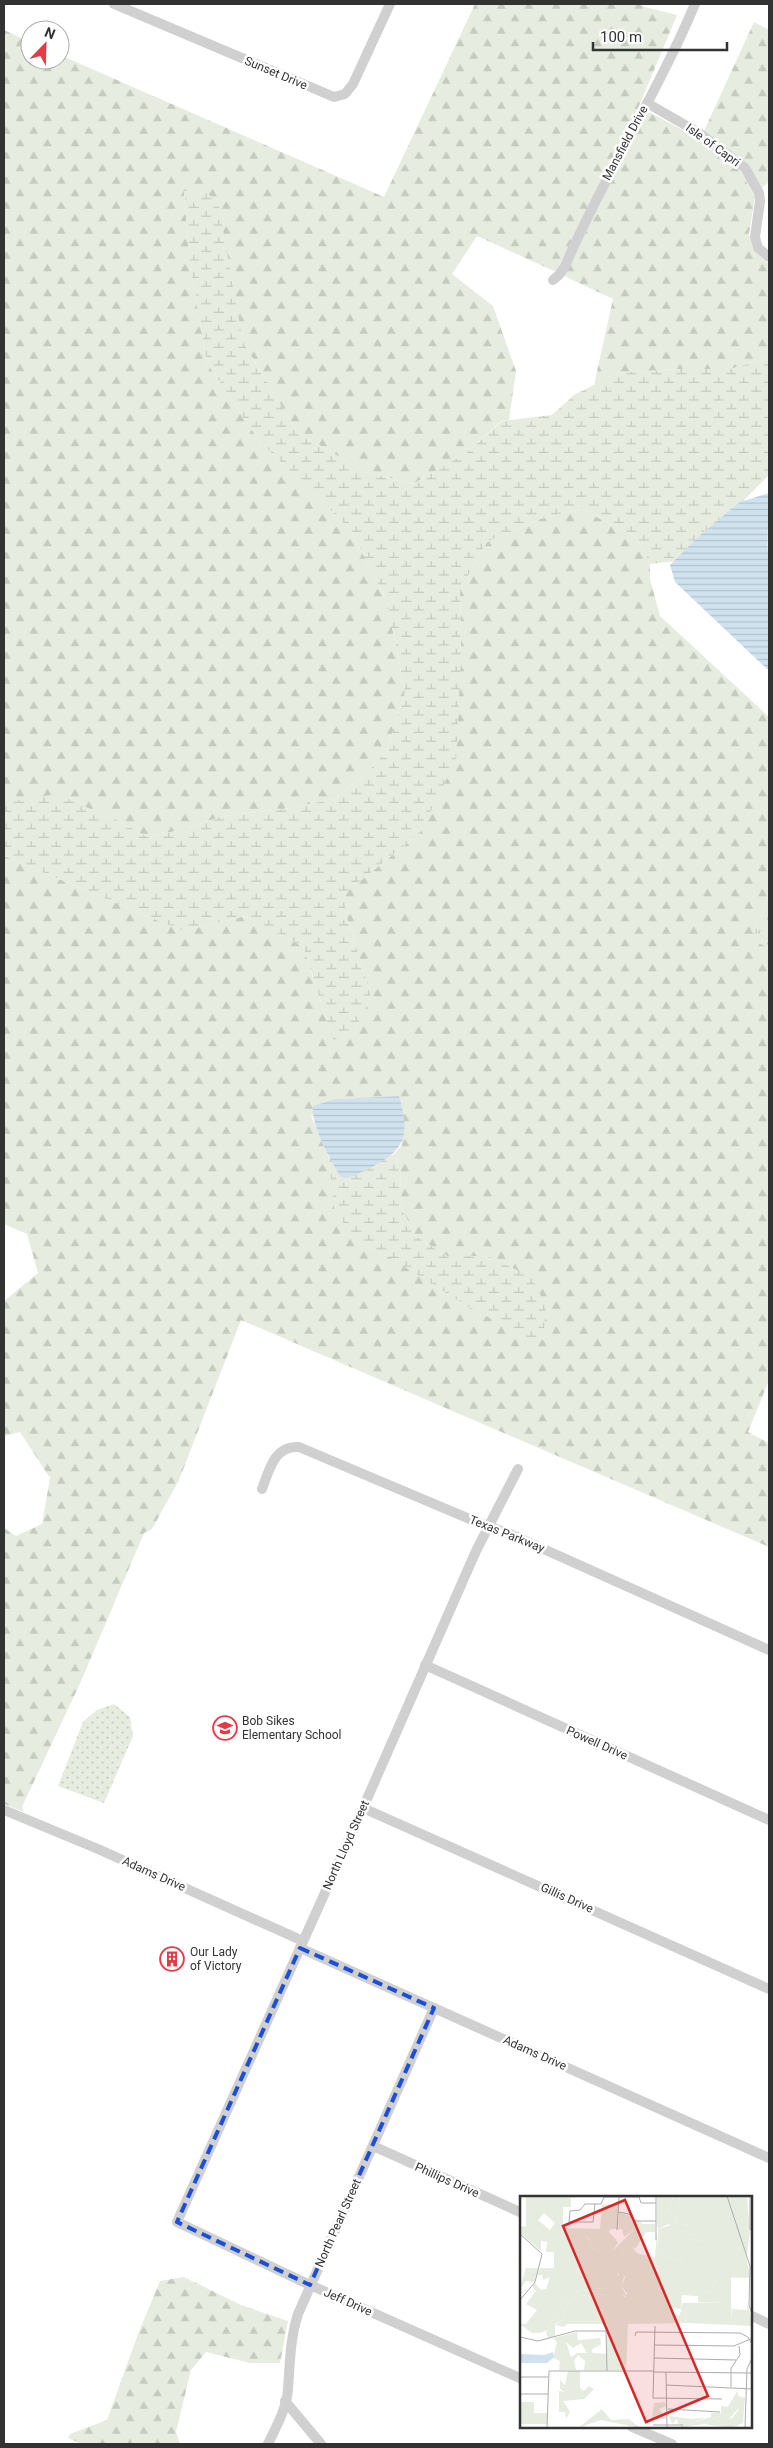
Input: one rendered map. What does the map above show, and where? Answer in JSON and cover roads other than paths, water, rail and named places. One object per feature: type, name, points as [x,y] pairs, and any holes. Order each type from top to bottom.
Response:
[{"type":"street","name":"Sunset Drive","points":[[114,4],[334,97],[345,94],[353,84],[390,4]]},
{"type":"street","name":"Mansfield Drive","points":[[553,280],[559,275],[564,266],[646,103],[667,67],[695,4]]},
{"type":"street","name":"Isle of Capri","points":[[646,103],[698,133],[745,168],[759,193],[760,201],[755,237],[758,248],[769,257]]},
{"type":"street","name":"Texas Parkway","points":[[262,1489],[277,1454],[285,1449],[299,1447],[519,1538],[769,1650]]},
{"type":"street","name":"North Lloyd Street","points":[[177,2222],[425,1666],[489,1526],[518,1469]]},
{"type":"street","name":"Powell Drive","points":[[425,1666],[769,1820]]},
{"type":"street","name":"Gillis Drive","points":[[363,1808],[769,1989]]},
{"type":"street","name":"Adams Drive","points":[[4,1810],[98,1849],[434,2008],[769,2158]]},
{"type":"street","name":"North Pearl Street","points":[[268,2444],[285,2401],[294,2325],[310,2285],[434,2008]]},
{"type":"street","name":"Phillips Drive","points":[[373,2146],[520,2212]]},
{"type":"street","name":"Jeff Drive","points":[[177,2222],[310,2285],[520,2377]]},
{"type":"street","points":[[753,2316],[769,2324]]},
{"type":"street","points":[[285,2401],[321,2444]]},
{"type":"street","points":[[634,2428],[672,2444]]},
{"type":"water","points":[[769,493],[769,671],[675,582],[670,565],[699,536],[740,502]]},
{"type":"water","points":[[399,1096],[403,1110],[404,1133],[402,1142],[397,1149],[379,1163],[360,1173],[351,1177],[341,1177],[318,1132],[313,1106],[336,1099]]},
{"type":"place","name":"Bob Sikes Elementary School","points":[[225,1728]]},
{"type":"place","name":"Our Lady of Victory","points":[[172,1959]]}]
